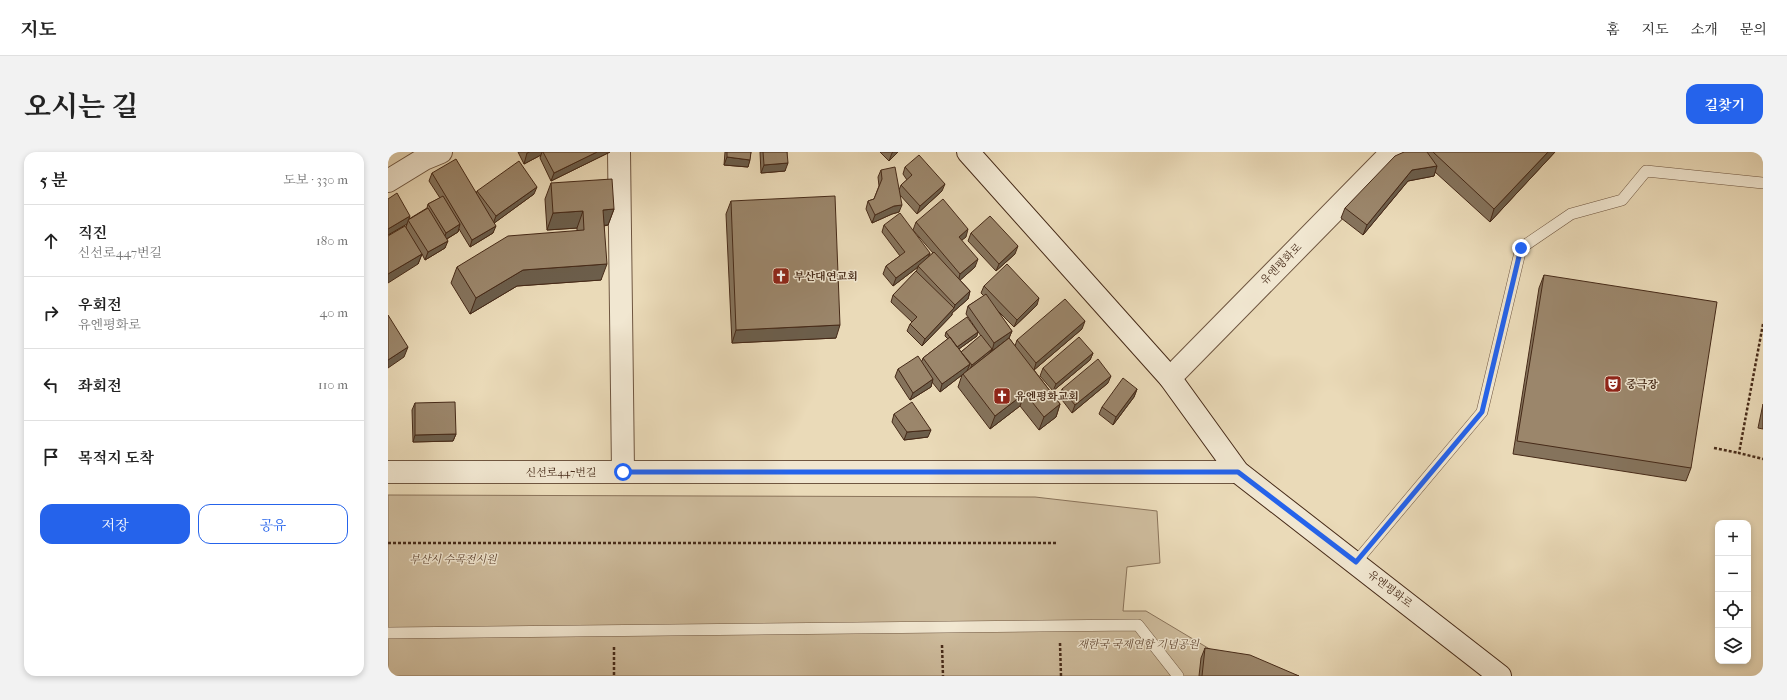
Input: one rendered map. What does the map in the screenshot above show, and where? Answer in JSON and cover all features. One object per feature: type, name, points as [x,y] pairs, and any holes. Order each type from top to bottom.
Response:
[{"type":"street","points":[[388,181],[424,159],[440,152]]},
{"type":"street","points":[[619,152],[623,472]]},
{"type":"street","name":"유엔평화로","points":[[968,152],[1170,378],[1238,472],[1356,562],[1500,676]]},
{"type":"street","name":"유엔평화로","points":[[1170,378],[1392,152]]},
{"type":"street","name":"신선로447번길","points":[[388,472],[1238,472]]},
{"type":"lane","points":[[1356,562],[1482,412],[1521,248],[1571,214],[1622,200],[1646,171],[1763,184]]},
{"type":"lane","points":[[388,633],[1138,625],[1178,676]]},
{"type":"path","points":[[1739,453],[1763,324]]},
{"type":"path","points":[[1714,448],[1763,459]]},
{"type":"path","points":[[388,543],[1057,543]]},
{"type":"path","points":[[1060,626],[1061,676]]},
{"type":"path","points":[[942,627],[943,676]]},
{"type":"path","points":[[613,630],[614,676]]},
{"type":"green space","name":"부산시 수목전시원","points":[[388,495],[1035,497],[1157,511],[1160,563],[1127,567],[1123,611],[1146,611],[1223,657],[1280,676],[388,676]]},
{"type":"building","points":[[543,152],[597,152],[554,173]]},
{"type":"building","points":[[727,152],[751,152],[750,160],[727,157]]},
{"type":"building","points":[[763,152],[787,152],[788,163],[764,165]]},
{"type":"building","points":[[1404,152],[1427,152],[1437,166],[1412,170],[1367,225],[1345,208],[1395,156]]},
{"type":"building","points":[[1433,152],[1548,152],[1494,209]]},
{"type":"building","points":[[919,155],[945,184],[920,206],[901,185],[912,175],[905,167]]},
{"type":"building","points":[[456,159],[496,226],[472,240],[432,173]]},
{"type":"building","points":[[519,161],[537,187],[496,216],[477,191]]},
{"type":"building","points":[[895,167],[902,205],[894,206],[875,215],[868,201],[874,199],[882,179],[881,170]]},
{"type":"building","points":[[612,179],[614,209],[603,210],[607,264],[523,270],[476,298],[457,267],[508,236],[584,230],[583,211],[553,213],[551,183]]},
{"type":"building","points":[[397,193],[410,216],[388,229],[388,199]]},
{"type":"building","points":[[443,196],[460,224],[446,233],[428,204]]},
{"type":"building","name":"부산대연교회","points":[[835,196],[840,325],[736,330],[731,201]]},
{"type":"building","points":[[943,199],[968,229],[959,237],[978,259],[960,274],[916,222]]},
{"type":"building","points":[[428,208],[448,241],[428,252],[408,220]]},
{"type":"building","points":[[900,213],[930,253],[896,278],[886,266],[905,252],[884,225]]},
{"type":"building","points":[[990,216],[1018,246],[999,264],[971,233]]},
{"type":"building","points":[[405,226],[422,254],[388,274],[388,236]]},
{"type":"building","points":[[934,252],[970,291],[955,305],[918,266]]},
{"type":"building","points":[[1007,264],[1039,298],[1017,320],[984,286]]},
{"type":"building","points":[[916,271],[954,308],[925,339],[910,324],[917,317],[893,295]]},
{"type":"building","name":"중극장","points":[[1544,275],[1717,302],[1691,468],[1517,441]]},
{"type":"building","points":[[986,294],[1012,331],[994,343],[968,306]]},
{"type":"building","points":[[1065,299],[1085,321],[1036,363],[1017,340]]},
{"type":"building","points":[[388,315],[408,347],[388,360]]},
{"type":"building","points":[[967,317],[978,332],[957,347],[946,332]]},
{"type":"building","points":[[981,335],[992,349],[972,365],[961,352]]},
{"type":"building","points":[[950,337],[970,364],[942,384],[923,358]]},
{"type":"building","points":[[1079,337],[1093,353],[1056,384],[1043,368]]},
{"type":"building","name":"유엔평화교회","points":[[1009,338],[1060,404],[1044,417],[1025,393],[995,416],[963,374]]},
{"type":"building","points":[[918,356],[933,379],[913,393],[898,369]]},
{"type":"building","points":[[1098,359],[1111,376],[1075,405],[1062,389]]},
{"type":"building","points":[[1123,378],[1137,389],[1116,417],[1102,407]]},
{"type":"building","points":[[455,402],[456,434],[415,435],[415,403]]},
{"type":"building","points":[[912,402],[931,430],[907,432],[894,414]]},
{"type":"building","points":[[1205,648],[1250,655],[1299,676],[1202,676]]},
{"type":"place","name":"부산대연교회","points":[[781,276]]},
{"type":"place","name":"중극장","points":[[1613,384]]},
{"type":"place","name":"유엔평화교회","points":[[1002,396]]},
{"type":"route","points":[[623,472],[1238,472],[1356,562],[1482,412],[1521,248]]},
{"type":"park label","name":"재한국 국제연합 기념공원","points":[[1138,644]]}]
